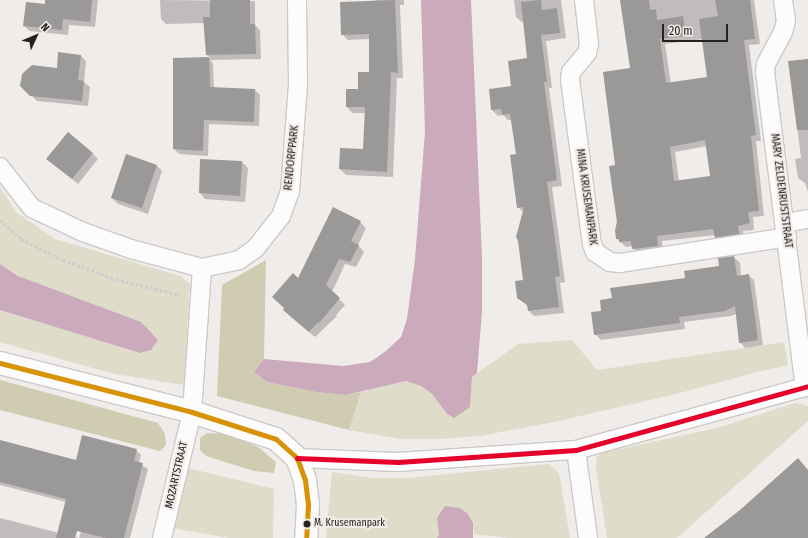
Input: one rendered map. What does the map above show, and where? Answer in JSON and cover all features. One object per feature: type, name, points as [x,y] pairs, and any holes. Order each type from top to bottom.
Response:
[{"type":"street","name":"RENDORPPARK","points":[[0,167],[32,208],[97,237],[138,252],[202,268],[239,260],[255,249],[281,216],[290,191],[298,84],[297,0]]},
{"type":"street","name":"MINA KRUSEMANPARK","points":[[584,0],[589,44],[587,53],[571,72],[570,80],[592,244],[595,252],[610,262],[620,263],[786,230],[808,219]]},
{"type":"street","name":"MARY ZELDENRUSTSTRAAT","points":[[783,0],[786,21],[784,32],[766,64],[765,72],[807,387]]},
{"type":"street","points":[[192,412],[202,268]]},
{"type":"street","points":[[0,363],[192,412],[276,439],[297,458],[305,480],[308,504],[306,538]]},
{"type":"street","points":[[297,458],[398,462],[576,450],[807,387]]},
{"type":"street","name":"MOZARTSTRAAT","points":[[162,538],[192,412]]},
{"type":"street","points":[[576,450],[588,538]]},
{"type":"path","points":[[0,220],[21,239],[63,260],[116,279],[162,292],[200,298]]},
{"type":"shaded area","points":[[421,0],[471,0],[482,257],[482,311],[477,373],[472,377],[470,407],[454,418],[447,414],[432,394],[421,386],[406,381],[346,395],[316,392],[267,382],[254,372],[264,359],[343,366],[370,362],[386,351],[401,337],[407,319],[415,259],[425,132]]},
{"type":"shaded area","points":[[0,187],[16,212],[55,239],[180,276],[190,284],[184,385],[114,374],[0,342],[0,310],[140,353],[0,264]]},
{"type":"shaded area","points":[[266,260],[264,359],[254,372],[267,382],[316,392],[346,395],[361,392],[349,430],[217,396],[222,285]]},
{"type":"shaded area","points":[[0,264],[18,276],[141,322],[158,340],[151,350],[140,353],[0,310]]},
{"type":"shaded area","points":[[572,340],[597,370],[784,342],[788,365],[680,393],[554,422],[480,436],[439,439],[401,439],[349,430],[361,392],[406,381],[421,386],[432,394],[447,414],[470,407],[472,377],[518,344]]},
{"type":"shaded area","points":[[0,380],[158,423],[165,434],[166,445],[160,451],[0,410]]},
{"type":"shaded area","points":[[795,403],[808,406],[808,421],[677,538],[607,538],[596,468],[597,457],[601,453],[717,428]]},
{"type":"shaded area","points":[[207,433],[225,434],[258,447],[276,462],[274,473],[254,471],[206,456],[200,450],[200,438]]},
{"type":"shaded area","points":[[549,464],[559,473],[570,538],[508,538],[474,534],[473,523],[437,518],[439,535],[437,538],[326,538],[332,472],[372,478],[408,478]]},
{"type":"shaded area","points":[[188,468],[274,489],[273,538],[229,538],[172,528]]},
{"type":"shaded area","points":[[445,506],[459,508],[467,513],[473,523],[473,538],[437,538],[439,535],[437,518]]},
{"type":"building","points":[[45,0],[92,0],[90,22],[63,19],[62,30],[23,26],[26,2],[45,4]]},
{"type":"building","points":[[210,0],[250,0],[250,24],[255,24],[256,54],[206,55],[203,17],[210,17]]},
{"type":"building","points":[[395,0],[398,73],[391,72],[387,172],[339,169],[340,148],[363,149],[365,107],[346,107],[346,89],[358,89],[358,72],[369,72],[369,34],[341,35],[340,2]]},
{"type":"building","points":[[541,0],[542,10],[557,8],[560,33],[541,35],[547,82],[544,82],[557,180],[547,182],[560,276],[555,277],[559,307],[528,311],[527,305],[517,298],[515,281],[523,280],[518,241],[516,237],[524,207],[517,208],[510,155],[516,154],[510,114],[502,115],[501,109],[491,110],[489,89],[511,86],[508,61],[527,58],[521,2]]},
{"type":"building","points":[[620,0],[649,0],[650,10],[656,9],[657,20],[683,16],[686,36],[660,39],[666,83],[707,77],[699,19],[718,16],[715,0],[750,0],[755,39],[744,40],[756,135],[751,136],[759,211],[748,212],[750,223],[738,226],[739,234],[715,238],[713,229],[657,236],[658,246],[632,249],[631,241],[619,242],[619,239],[616,239],[615,230],[617,222],[609,166],[615,165],[603,72],[630,68]],"holes":[[[705,140],[710,176],[674,181],[670,147]]]},
{"type":"building","points":[[58,52],[81,55],[78,80],[84,81],[82,101],[30,96],[20,86],[22,74],[32,65],[57,68]]},
{"type":"building","points":[[209,57],[210,87],[255,89],[254,122],[204,120],[203,151],[173,149],[173,58]]},
{"type":"building","points":[[808,59],[808,130],[797,130],[788,61]]},
{"type":"building","points":[[68,132],[93,153],[72,179],[46,159]]},
{"type":"building","points":[[126,154],[157,165],[142,208],[111,198]]},
{"type":"building","points":[[200,159],[242,161],[240,196],[199,193]]},
{"type":"building","points":[[333,207],[361,221],[351,241],[359,245],[350,262],[339,259],[326,285],[340,298],[319,323],[318,322],[309,332],[283,310],[284,308],[272,297],[293,273],[298,278]]},
{"type":"building","points":[[734,256],[737,276],[749,274],[758,340],[739,343],[735,306],[725,311],[679,317],[680,323],[594,335],[591,312],[601,311],[600,300],[612,298],[610,288],[685,278],[684,271],[719,266],[718,258]]},
{"type":"building","points":[[82,435],[137,449],[134,461],[143,463],[124,538],[106,538],[77,531],[75,538],[56,538],[66,499],[0,482],[0,440],[76,460]]},
{"type":"building","points":[[798,458],[808,470],[808,538],[704,538],[740,510]]},
{"type":"transit line","points":[[0,363],[192,412],[276,439],[297,458],[305,480],[308,504],[306,537]]},
{"type":"transit line","points":[[297,458],[398,462],[576,450],[808,386]]},
{"type":"place","name":"M. Krusemanpark","points":[[307,524]]}]
